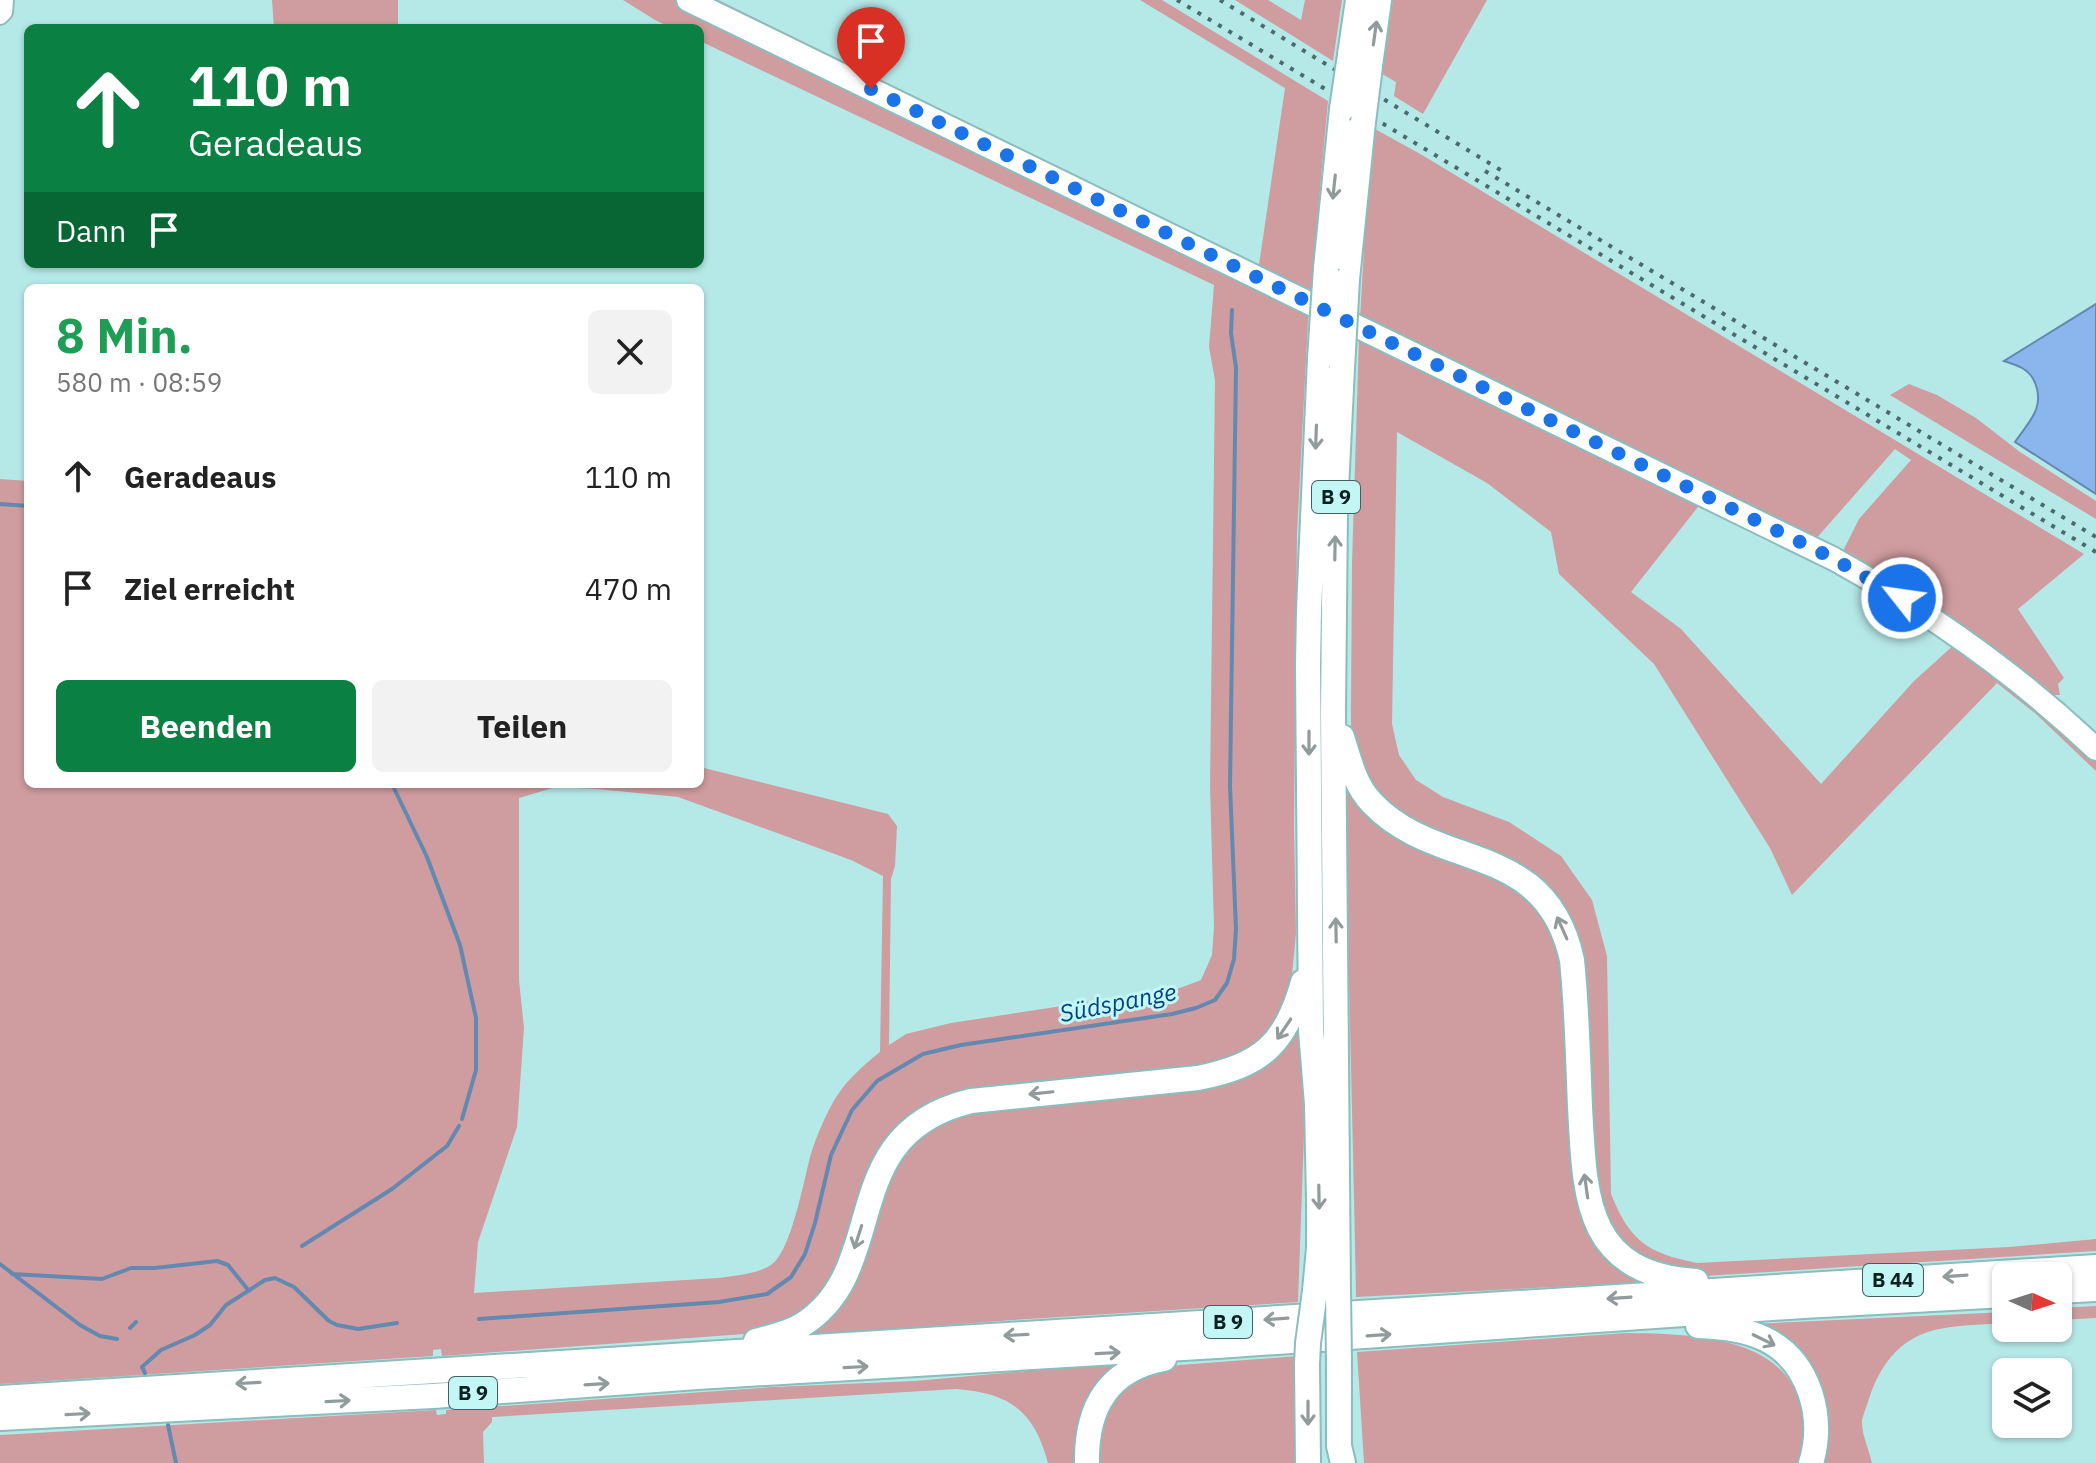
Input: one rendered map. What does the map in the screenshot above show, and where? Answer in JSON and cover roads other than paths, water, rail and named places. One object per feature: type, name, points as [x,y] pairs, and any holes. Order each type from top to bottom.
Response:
[{"type":"highway","name":"B 9","points":[[1310,956],[1309,610],[1337,274],[1360,60],[1358,0]]},
{"type":"highway","name":"B 9","points":[[1360,60],[1379,0]]},
{"type":"highway","name":"B 9","points":[[1331,363],[1335,509],[1327,1291],[1339,1362],[1341,1455]]},
{"type":"highway","points":[[1333,712],[1354,776],[1374,805],[1419,835],[1519,878],[1540,895],[1557,917],[1572,960],[1586,1187],[1593,1216],[1601,1232],[1623,1256],[1652,1274],[1753,1289]]},
{"type":"highway","points":[[1308,1463],[1308,1343],[1327,1291],[1319,1248],[1317,1104],[1311,1031],[1310,956]]},
{"type":"highway","points":[[703,1354],[735,1342],[786,1332],[800,1326],[822,1309],[848,1267],[885,1162],[899,1141],[931,1115],[971,1101],[1198,1078],[1231,1071],[1245,1065],[1279,1038],[1297,1007],[1310,956]]},
{"type":"highway","name":"B 44","points":[[1753,1289],[2096,1267]]},
{"type":"highway","name":"B 9","points":[[0,1398],[1753,1289]]},
{"type":"highway","points":[[2072,1290],[2096,1289]]},
{"type":"highway","name":"B 44","points":[[1662,1316],[1992,1296]]},
{"type":"highway","name":"B 9","points":[[0,1418],[433,1396],[1662,1316]]},
{"type":"highway","points":[[1662,1316],[1683,1325],[1747,1332],[1779,1348],[1799,1370],[1811,1395],[1817,1422],[1811,1463]]},
{"type":"highway","points":[[1087,1463],[1088,1430],[1093,1414],[1110,1386],[1134,1368],[1151,1361],[1217,1346]]},
{"type":"main road","points":[[688,0],[1834,559],[1902,598],[1966,641],[2056,711],[2096,749]]},
{"type":"street","points":[[0,16],[4,12],[5,0]]},
{"type":"water","points":[[2096,304],[2096,494],[2015,442],[2034,414],[2038,395],[2035,383],[2027,372],[2004,361]]},
{"type":"waterway","name":"Südspange","points":[[479,1319],[719,1302],[767,1294],[791,1277],[805,1254],[831,1155],[852,1110],[877,1081],[923,1054],[961,1045],[1172,1014],[1215,1000],[1227,983],[1234,959],[1236,929],[1230,786],[1236,368],[1231,333],[1232,310]]},
{"type":"waterway","points":[[0,504],[24,506]]},
{"type":"waterway","points":[[394,788],[427,857],[460,945],[476,1018],[476,1070],[462,1119]]},
{"type":"waterway","points":[[302,1246],[392,1189],[447,1146],[459,1126]]},
{"type":"waterway","points":[[12,1274],[102,1279],[131,1268],[217,1261],[228,1265],[249,1291]]},
{"type":"waterway","points":[[0,1264],[80,1325],[100,1336],[117,1339]]},
{"type":"waterway","name":"Südspange","points":[[145,1373],[142,1367],[161,1350],[195,1335],[210,1325],[226,1305],[265,1280],[275,1278],[294,1287],[337,1325],[358,1329],[397,1323]]},
{"type":"waterway","points":[[130,1328],[136,1322]]},
{"type":"waterway","points":[[168,1425],[176,1463]]},
{"type":"railway","points":[[1177,0],[2096,552]]},
{"type":"railway","points":[[1220,0],[1504,172]]},
{"type":"railway","points":[[1485,171],[2096,537]]}]
